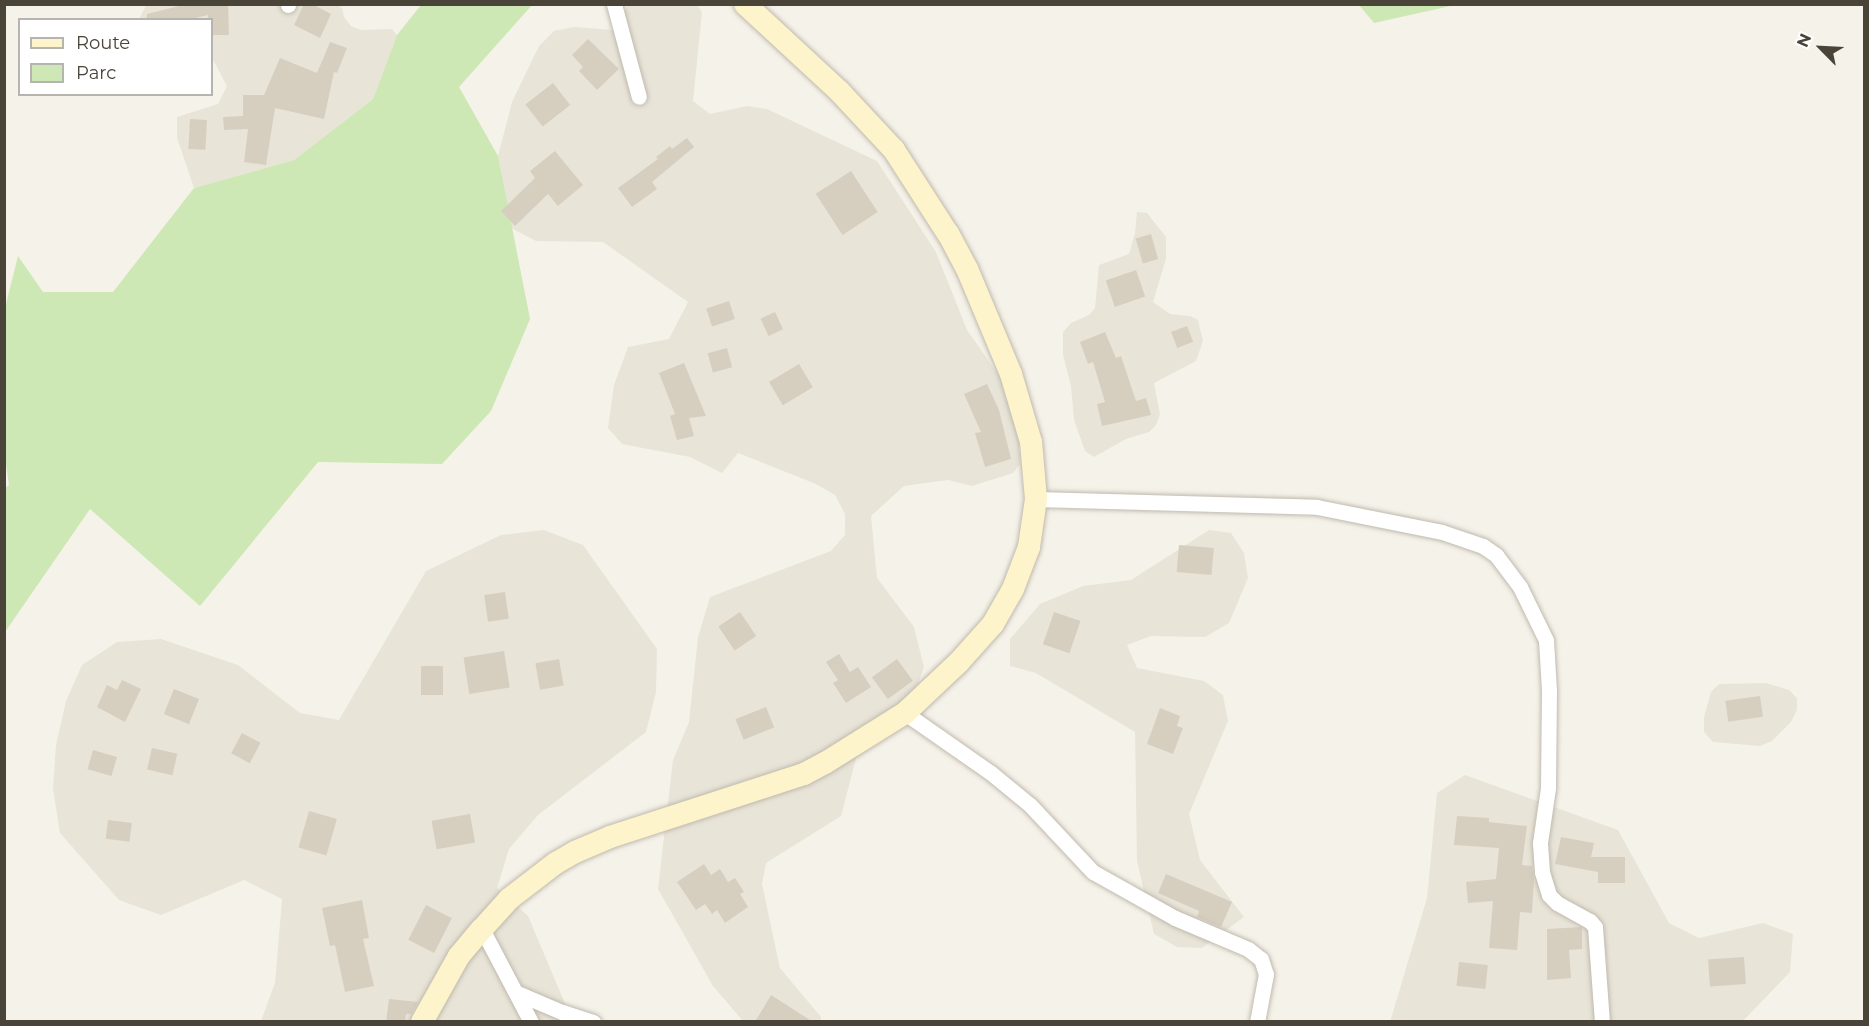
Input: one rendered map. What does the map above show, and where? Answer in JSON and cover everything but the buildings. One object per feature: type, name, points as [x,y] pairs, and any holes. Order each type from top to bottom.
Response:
[{"type":"street","points":[[614,4],[639,97]]},
{"type":"street","points":[[422,1022],[459,956],[482,929],[529,882],[574,852],[610,837],[804,774],[905,713],[959,662],[993,624],[1013,590],[1029,547],[1036,499],[1031,442],[1023,407],[984,304],[948,234],[901,159],[879,133],[745,4]]},
{"type":"street","points":[[1036,499],[1317,507],[1442,532],[1483,546],[1496,555],[1520,587],[1546,639],[1550,691],[1548,777],[1539,843],[1542,872],[1549,895],[1557,903],[1590,921],[1595,927],[1602,1022]]},
{"type":"street","points":[[905,713],[991,773],[1030,806],[1093,872],[1175,918],[1248,949],[1261,959],[1266,974],[1257,1022]]},
{"type":"street","points":[[482,929],[531,1022]]},
{"type":"street","points":[[517,993],[593,1022]]},
{"type":"shaded area","points":[[146,5],[337,5],[342,8],[344,17],[351,26],[361,30],[392,29],[397,35],[373,99],[294,160],[194,188],[177,138],[177,117],[218,104],[227,86],[213,60],[213,18],[140,18]]},
{"type":"shaded area","points":[[628,5],[697,5],[702,12],[693,101],[710,114],[747,106],[767,109],[877,161],[936,252],[967,330],[1004,383],[1018,424],[1020,464],[1013,473],[972,486],[948,480],[904,486],[871,516],[877,578],[914,627],[924,667],[915,693],[863,732],[841,816],[766,863],[762,884],[780,968],[821,1017],[821,1021],[743,1021],[713,986],[658,889],[673,760],[689,722],[698,637],[710,597],[831,551],[845,535],[845,514],[835,495],[816,484],[738,453],[722,473],[690,457],[622,444],[608,428],[614,385],[628,347],[669,339],[688,302],[603,242],[536,241],[511,228],[498,156],[512,102],[539,46],[554,31],[574,27],[614,30]]},
{"type":"shaded area","points":[[1137,212],[1147,213],[1166,237],[1166,259],[1153,302],[1170,314],[1190,316],[1198,320],[1203,341],[1196,361],[1154,383],[1160,414],[1156,425],[1149,432],[1126,439],[1094,457],[1085,451],[1074,420],[1071,386],[1063,355],[1063,332],[1071,323],[1089,315],[1095,308],[1099,265],[1129,254],[1135,233]]},
{"type":"shaded area","points":[[544,530],[583,545],[657,649],[656,692],[646,732],[538,815],[509,849],[497,888],[528,916],[569,1013],[566,1021],[261,1021],[275,983],[282,899],[244,880],[161,915],[119,900],[60,833],[53,789],[56,745],[66,701],[82,665],[117,642],[161,639],[238,665],[300,713],[339,720],[426,571],[501,535]]},
{"type":"shaded area","points":[[1209,530],[1231,533],[1244,553],[1248,578],[1229,623],[1205,637],[1151,636],[1127,645],[1137,668],[1204,681],[1223,695],[1228,721],[1189,814],[1200,860],[1244,917],[1202,948],[1177,947],[1154,934],[1137,861],[1135,732],[1036,673],[1010,666],[1010,639],[1040,604],[1083,586],[1131,580]]},
{"type":"shaded area","points":[[1766,683],[1789,690],[1797,698],[1797,710],[1791,722],[1772,741],[1760,746],[1713,742],[1704,732],[1704,717],[1711,692],[1719,684]]},
{"type":"shaded area","points":[[1465,775],[1618,830],[1669,923],[1699,938],[1763,923],[1793,934],[1790,972],[1743,1021],[1390,1022],[1427,898],[1437,793]]},
{"type":"green space","points":[[421,5],[532,5],[459,87],[498,156],[530,319],[491,411],[442,464],[318,462],[200,606],[90,509],[5,632],[4,489],[9,485],[4,450],[5,308],[18,256],[43,292],[113,292],[194,188],[294,160],[373,99],[397,35]]},
{"type":"green space","points":[[1359,5],[1455,5],[1374,23]]}]
